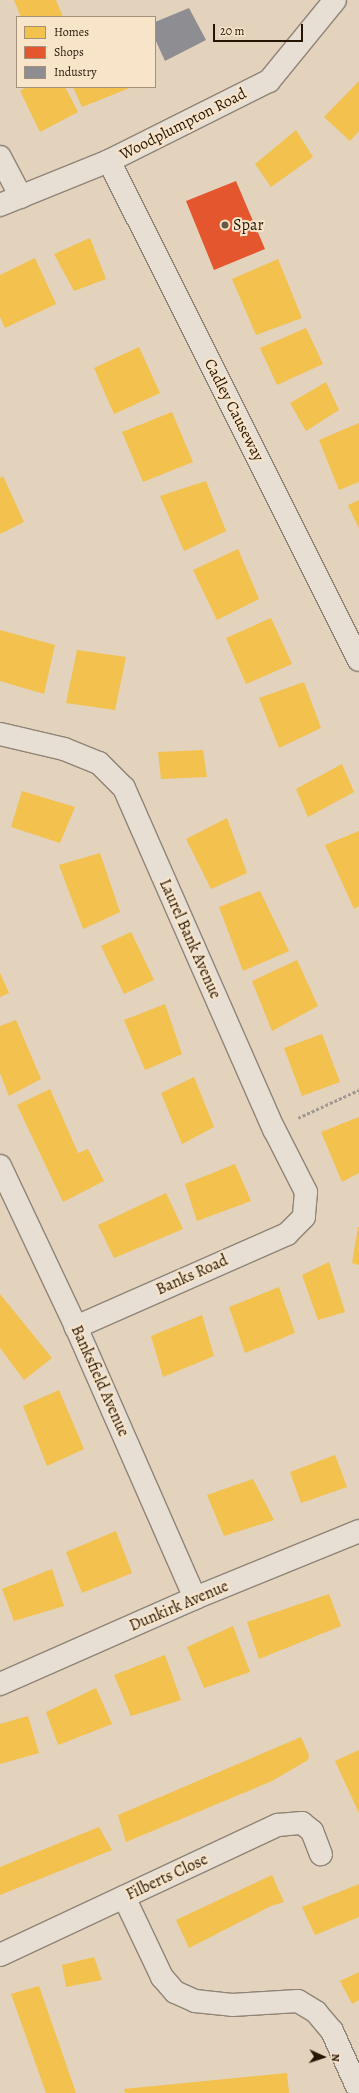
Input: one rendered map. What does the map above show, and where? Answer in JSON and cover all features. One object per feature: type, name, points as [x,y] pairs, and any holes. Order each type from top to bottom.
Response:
[{"type":"street","name":"Woodplumpton Road","points":[[0,206],[109,161],[269,81],[335,0]]},
{"type":"street","points":[[0,157],[21,197]]},
{"type":"street","name":"Cadley Causeway","points":[[109,161],[353,632],[359,660]]},
{"type":"street","name":"Laurel Bank Avenue","points":[[0,734],[64,749],[99,764],[124,788],[274,1129],[306,1192],[304,1217]]},
{"type":"street","name":"Banksfield Avenue","points":[[0,1166],[76,1327],[195,1598]]},
{"type":"street","name":"Banks Road","points":[[76,1327],[287,1234],[304,1217]]},
{"type":"street","name":"Dunkirk Avenue","points":[[0,1684],[195,1598],[359,1531]]},
{"type":"street","name":"Filberts Close","points":[[0,1954],[278,1825],[302,1823],[312,1831],[322,1854]]},
{"type":"street","points":[[124,1897],[162,1977],[175,1992],[195,2001],[232,2006],[298,2001],[316,2012],[332,2031],[359,2091],[354,2093]]},
{"type":"path","points":[[274,1129],[359,1090]]},
{"type":"building: Homes","points":[[14,0],[56,0],[63,16],[21,16]]},
{"type":"building: Homes","points":[[359,81],[359,131],[350,141],[324,117]]},
{"type":"building: Homes","points":[[25,88],[66,88],[78,112],[40,132],[20,91]]},
{"type":"building: Homes","points":[[73,88],[130,88],[82,107]]},
{"type":"building: Homes","points":[[296,130],[313,157],[271,187],[255,164]]},
{"type":"building: Homes","points":[[90,238],[106,279],[74,291],[54,254]]},
{"type":"building: Homes","points":[[35,258],[56,304],[5,328],[0,317],[0,275]]},
{"type":"building: Homes","points":[[278,259],[302,318],[256,335],[232,279]]},
{"type":"building: Homes","points":[[306,328],[323,364],[277,385],[260,348]]},
{"type":"building: Homes","points":[[139,347],[160,393],[114,414],[94,368]]},
{"type":"building: Homes","points":[[326,382],[339,410],[306,431],[290,403]]},
{"type":"building: Homes","points":[[172,412],[193,462],[143,482],[122,432]]},
{"type":"building: Homes","points":[[359,423],[359,482],[339,490],[319,440]]},
{"type":"building: Homes","points":[[3,476],[24,522],[0,534],[0,478]]},
{"type":"building: Homes","points":[[206,481],[226,531],[184,551],[160,496]]},
{"type":"building: Homes","points":[[359,500],[359,529],[348,505]]},
{"type":"building: Homes","points":[[238,549],[259,599],[217,620],[193,570]]},
{"type":"building: Homes","points":[[271,618],[292,664],[246,684],[226,638]]},
{"type":"building: Homes","points":[[0,630],[55,645],[44,694],[0,681]]},
{"type":"building: Homes","points":[[77,650],[126,657],[115,710],[66,703]]},
{"type":"building: Homes","points":[[304,682],[321,728],[279,748],[259,698]]},
{"type":"building: Homes","points":[[203,750],[207,777],[161,779],[158,752]]},
{"type":"building: Homes","points":[[342,764],[354,792],[308,817],[296,789]]},
{"type":"building: Homes","points":[[22,791],[75,807],[60,843],[11,827]]},
{"type":"building: Homes","points":[[227,818],[247,873],[211,889],[186,839]]},
{"type":"building: Homes","points":[[359,831],[359,906],[354,909],[325,845]]},
{"type":"building: Homes","points":[[100,853],[120,912],[83,929],[59,865]]},
{"type":"building: Homes","points":[[260,891],[289,951],[243,971],[219,907]]},
{"type":"building: Homes","points":[[131,932],[154,980],[124,994],[101,946]]},
{"type":"building: Homes","points":[[297,960],[318,1006],[272,1031],[252,981]]},
{"type":"building: Homes","points":[[0,973],[9,993],[0,997]]},
{"type":"building: Homes","points":[[165,1004],[182,1054],[145,1070],[124,1020]]},
{"type":"building: Homes","points":[[16,1020],[41,1079],[9,1096],[0,1073],[0,1026]]},
{"type":"building: Homes","points":[[322,1034],[340,1082],[302,1096],[284,1048]]},
{"type":"building: Homes","points":[[194,1077],[214,1127],[182,1144],[161,1093]]},
{"type":"building: Homes","points":[[50,1089],[78,1153],[88,1149],[104,1181],[63,1202],[17,1105]]},
{"type":"building: Homes","points":[[359,1117],[359,1173],[342,1182],[321,1132]]},
{"type":"building: Homes","points":[[235,1164],[251,1201],[197,1221],[185,1184]]},
{"type":"building: Homes","points":[[166,1193],[183,1229],[114,1258],[98,1225]]},
{"type":"building: Homes","points":[[359,1227],[359,1265],[352,1263]]},
{"type":"building: Homes","points":[[329,1262],[345,1312],[318,1320],[302,1275]]},
{"type":"building: Homes","points":[[279,1287],[295,1333],[245,1353],[229,1307]]},
{"type":"building: Homes","points":[[0,1294],[52,1358],[24,1380],[0,1348]]},
{"type":"building: Homes","points":[[202,1315],[214,1356],[163,1377],[151,1336]]},
{"type":"building: Homes","points":[[59,1390],[84,1449],[47,1466],[23,1406]]},
{"type":"building: Homes","points":[[335,1455],[347,1487],[301,1503],[290,1472]]},
{"type":"building: Homes","points":[[253,1479],[274,1520],[224,1536],[207,1495]]},
{"type":"building: Homes","points":[[116,1531],[132,1573],[82,1593],[66,1552]]},
{"type":"building: Homes","points":[[52,1569],[64,1606],[14,1621],[2,1589]]},
{"type":"building: Homes","points":[[329,1594],[341,1626],[259,1659],[247,1622]]},
{"type":"building: Homes","points":[[233,1626],[250,1672],[204,1688],[187,1647]]},
{"type":"building: Homes","points":[[165,1655],[181,1700],[131,1716],[114,1675]]},
{"type":"building: Homes","points":[[96,1688],[112,1724],[58,1745],[46,1712]]},
{"type":"building: Homes","points":[[28,1716],[39,1753],[0,1764],[0,1724]]},
{"type":"building: Homes","points":[[301,1737],[309,1755],[308,1760],[272,1781],[126,1842],[118,1815]]},
{"type":"building: Homes","points":[[359,1750],[359,1813],[335,1761]]},
{"type":"building: Homes","points":[[99,1827],[112,1850],[0,1895],[0,1867]]},
{"type":"building: Homes","points":[[272,1875],[284,1902],[271,1906],[189,1948],[176,1920]]},
{"type":"building: Homes","points":[[359,1884],[359,1917],[315,1935],[302,1907]]},
{"type":"building: Homes","points":[[94,1957],[102,1980],[66,1987],[62,1965]]},
{"type":"building: Homes","points":[[359,1972],[359,2000],[352,2004],[340,1981]]},
{"type":"building: Homes","points":[[39,1986],[76,2093],[46,2093],[11,1994]]},
{"type":"building: Homes","points":[[287,2073],[289,2093],[125,2093],[124,2089]]},
{"type":"building: Shops","name":"Spar","points":[[236,181],[265,249],[214,270],[186,201]]},
{"type":"building: Industry","points":[[189,8],[206,40],[165,61],[156,41],[156,22]]},
{"type":"place","name":"Spar","points":[[225,225]]}]
